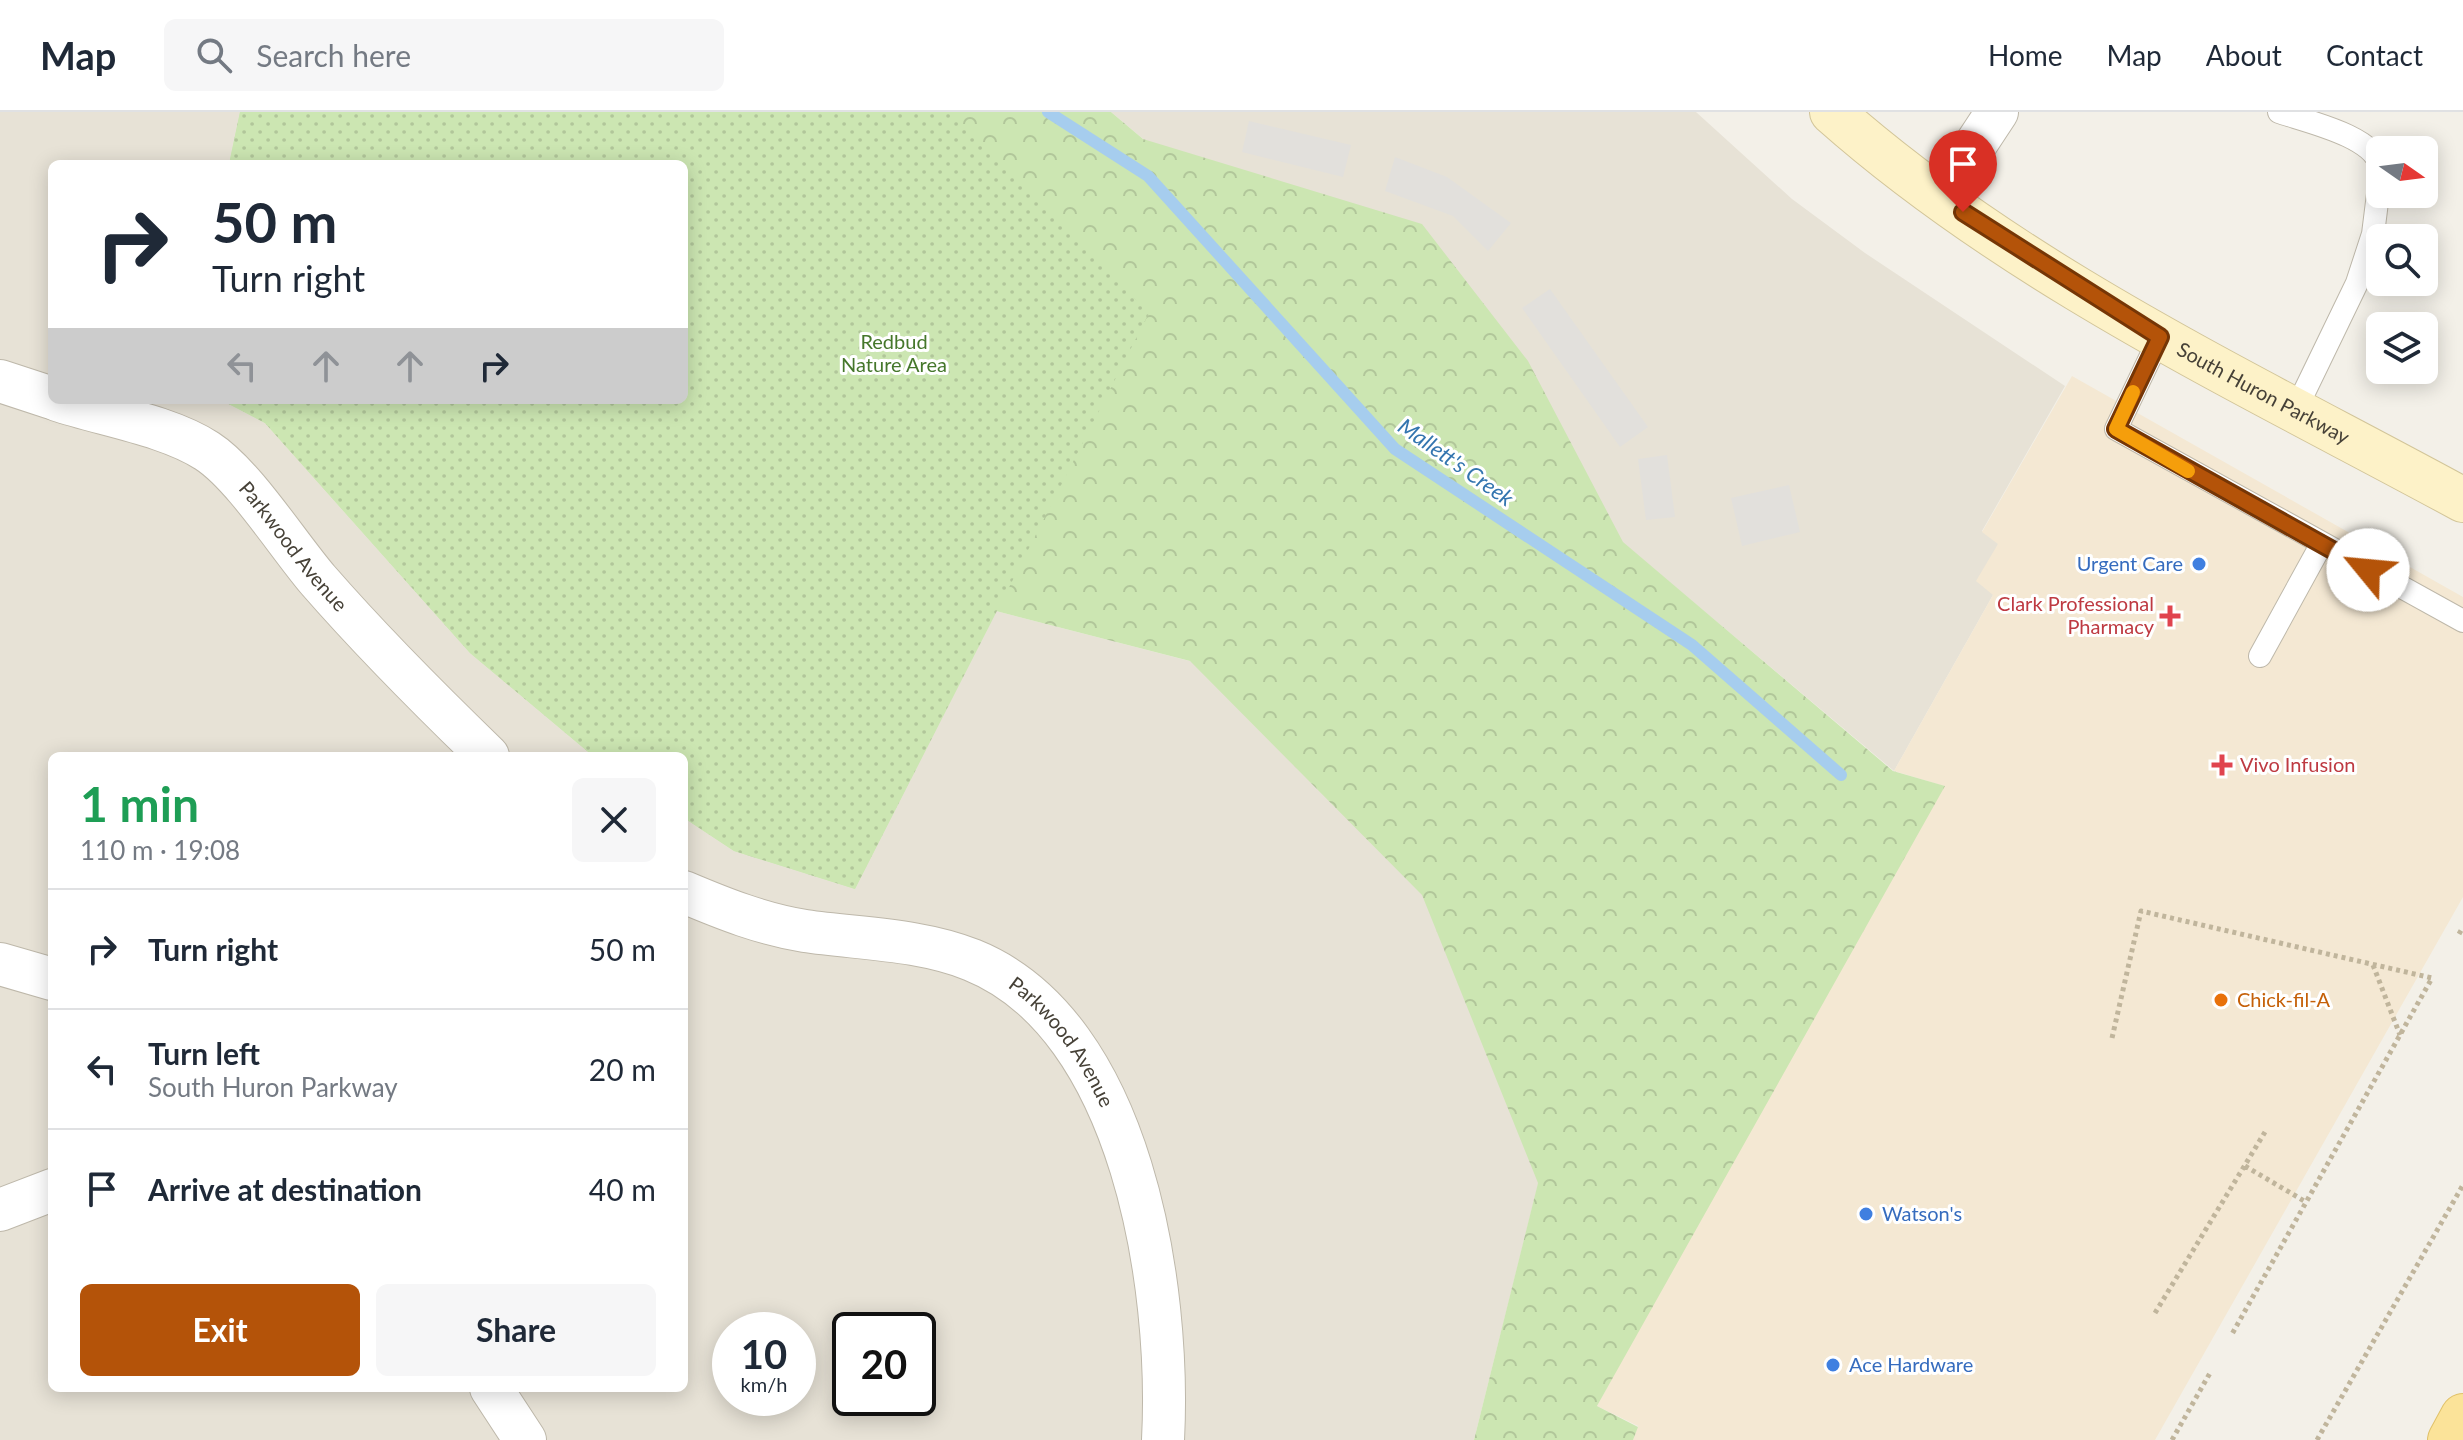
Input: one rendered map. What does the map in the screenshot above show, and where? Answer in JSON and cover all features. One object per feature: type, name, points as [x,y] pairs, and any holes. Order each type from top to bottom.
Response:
[{"type":"main road","name":"South Huron Parkway","points":[[1832,112],[1941,197],[2160,337],[2463,500]]},
{"type":"main road","points":[[2450,1440],[2463,1416]]},
{"type":"street","points":[[1941,197],[1997,112]]},
{"type":"street","name":"Parkwood Avenue","points":[[0,381],[48,397]]},
{"type":"street","name":"Parkwood Avenue","points":[[70,404],[155,430],[207,451],[245,490],[317,578],[399,669],[484,752]]},
{"type":"street","name":"Parkwood Avenue","points":[[688,894],[744,918],[803,930],[921,946],[972,960],[1013,981],[1050,1015],[1084,1056],[1114,1117],[1133,1180],[1158,1286],[1166,1389],[1163,1440]]},
{"type":"street","points":[[0,964],[48,978]]},
{"type":"street","points":[[0,1210],[48,1192]]},
{"type":"street","points":[[494,1392],[525,1440]]},
{"type":"lane","points":[[2279,112],[2366,146]]},
{"type":"lane","points":[[2296,409],[2357,283],[2373,234],[2376,208]]},
{"type":"lane","points":[[2160,337],[2116,429],[2463,621]]},
{"type":"lane","points":[[2260,656],[2321,545]]},
{"type":"path","points":[[2112,1038],[2141,911],[2432,978],[2232,1334]]},
{"type":"path","points":[[2459,934],[2463,927]]},
{"type":"path","points":[[2372,964],[2400,1035]]},
{"type":"path","points":[[2155,1313],[2265,1132]]},
{"type":"path","points":[[2245,1166],[2306,1202]]},
{"type":"path","points":[[2317,1440],[2463,1185]]},
{"type":"path","points":[[2172,1440],[2210,1373]]},
{"type":"shaded area","points":[[0,112],[240,112],[230,160],[48,160],[48,404],[229,404],[265,423],[470,653],[588,752],[48,752],[48,1392],[688,1392],[688,821],[734,851],[855,889],[996,611],[1640,777],[1474,1440],[0,1440]]},
{"type":"shaded area","points":[[1111,112],[1696,112],[1792,199],[1865,253],[2065,386],[1982,531],[1998,543],[1993,595],[1894,771]]},
{"type":"shaded area","points":[[1249,121],[1351,145],[1343,177],[1242,152]]},
{"type":"shaded area","points":[[1395,157],[1447,177],[1511,223],[1488,251],[1453,216],[1385,191]]},
{"type":"shaded area","points":[[1550,289],[1648,427],[1620,447],[1522,308]]},
{"type":"shaded area","points":[[2072,376],[2463,597],[2463,897],[2155,1440],[1633,1440],[1638,1426],[1597,1406],[1926,797],[1944,786],[1894,771],[1993,595],[1976,581],[1998,544],[1982,532]]},
{"type":"shaded area","points":[[1667,455],[1675,517],[1646,520],[1638,459]]},
{"type":"shaded area","points":[[1789,485],[1800,532],[1742,546],[1731,498]]},
{"type":"green space","points":[[240,112],[1111,112],[1143,139],[1422,224],[1528,361],[1623,542],[1893,771],[1945,786],[1597,1406],[1638,1427],[1633,1440],[1474,1440],[1538,1183],[1422,895],[1190,661],[996,611],[855,889],[734,851],[688,821],[688,752],[588,752],[470,653],[265,423],[229,404],[688,404],[688,160],[230,160]]},
{"type":"green space","name":"Redbud Nature Area","points":[[240,112],[949,112],[1149,313],[855,889],[734,851],[688,821],[688,752],[588,752],[470,653],[265,423],[229,404],[688,404],[688,160],[230,160]]},
{"type":"waterway","name":"Mallett's Creek","points":[[1048,112],[1148,176],[1395,449],[1692,645],[1841,775]]},
{"type":"slow traffic","points":[[2133,392],[2116,429],[2188,471]]},
{"type":"place","name":"Urgent Care","points":[[2199,564]]},
{"type":"place","name":"Clark Professional Pharmacy","points":[[2170,616]]},
{"type":"place","name":"Vivo Infusion","points":[[2222,765]]},
{"type":"place","name":"Chick-fil-A","points":[[2221,1000]]},
{"type":"place","name":"Watson's","points":[[1866,1214]]},
{"type":"place","name":"Ace Hardware","points":[[1833,1365]]},
{"type":"route","points":[[1963,212],[2007,243],[2160,337],[2116,429],[2368,570]]}]
